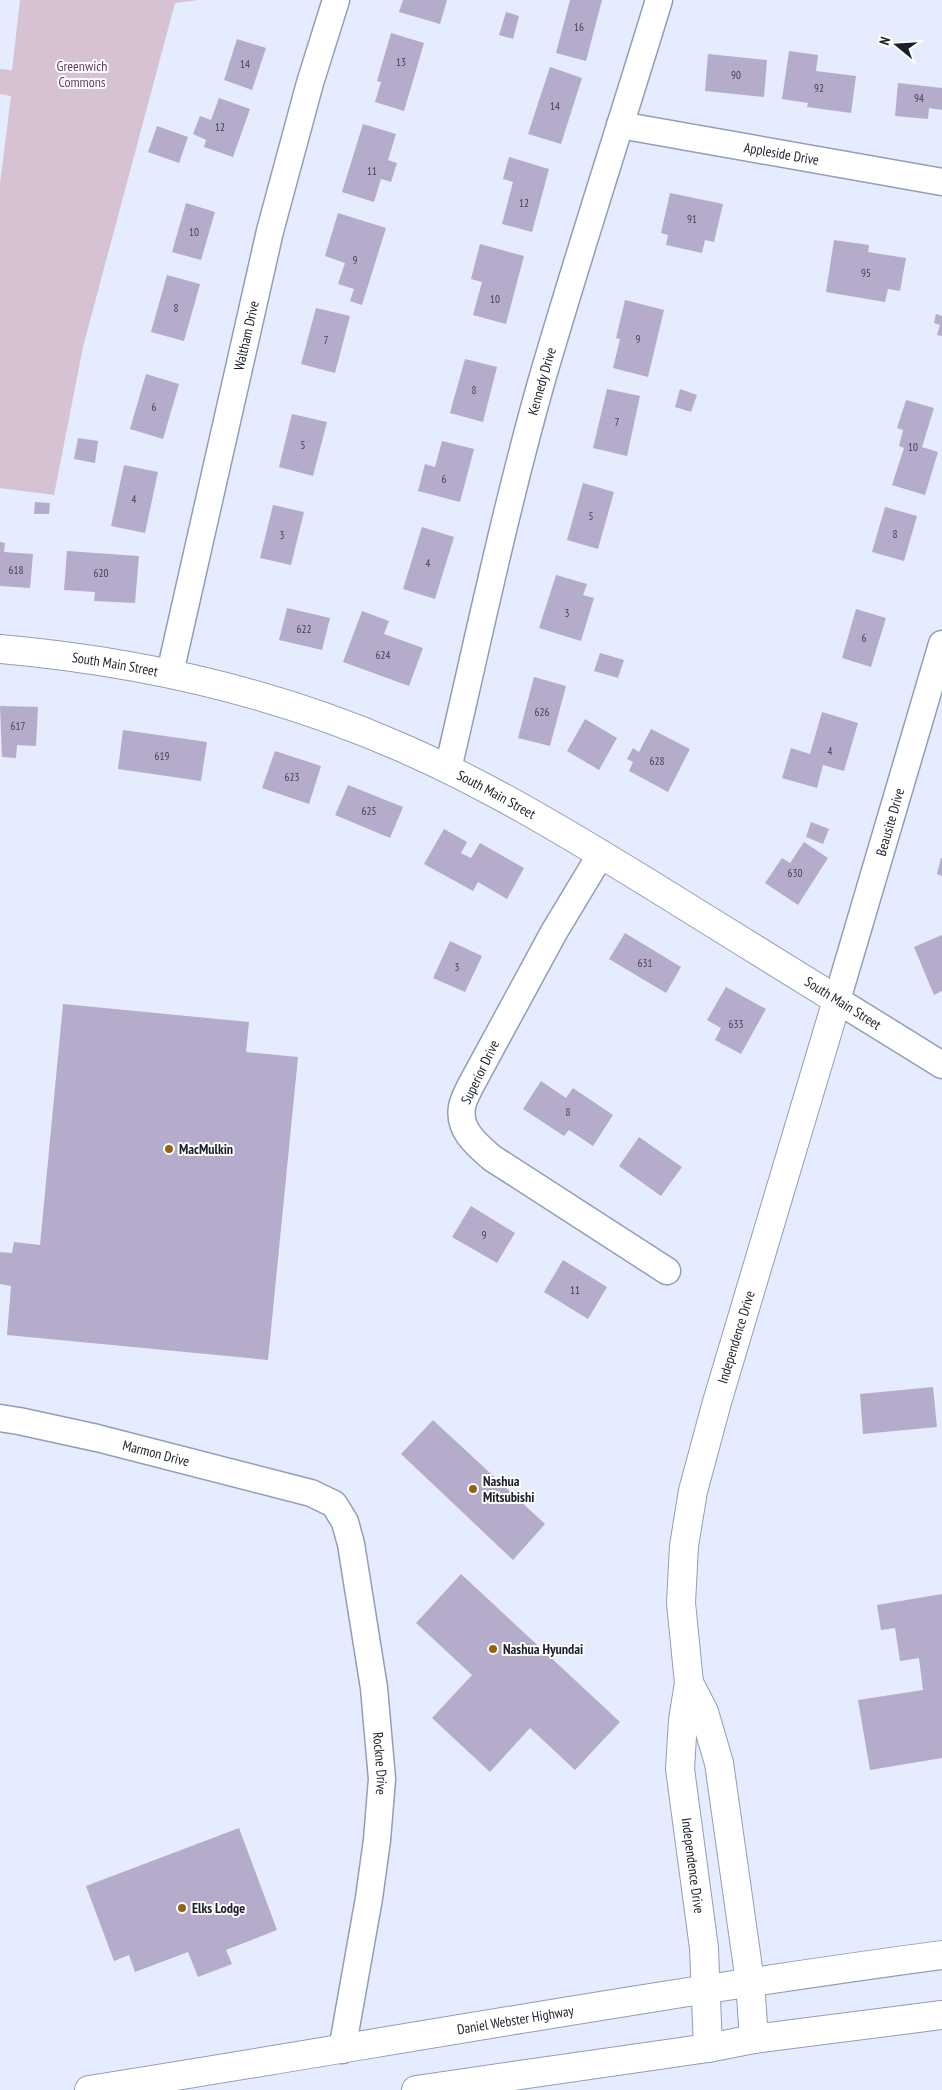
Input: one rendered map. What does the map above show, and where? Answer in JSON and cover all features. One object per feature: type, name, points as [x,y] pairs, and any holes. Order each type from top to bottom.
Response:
[{"type":"street","name":"Waltham Drive","points":[[170,673],[270,231],[310,83],[336,0]]},
{"type":"street","name":"Kennedy Drive","points":[[448,769],[495,562],[541,385],[593,209],[659,0]]},
{"type":"street","name":"Appleside Drive","points":[[620,126],[942,182]]},
{"type":"street","name":"Beausite Drive","points":[[838,1000],[942,644]]},
{"type":"street","name":"South Main Street","points":[[0,649],[57,654],[170,673],[257,695],[397,745],[519,806],[601,854],[942,1065]]},
{"type":"street","name":"Superior Drive","points":[[601,854],[554,932],[471,1085],[462,1106],[463,1126],[472,1140],[492,1158],[667,1271]]},
{"type":"street","name":"Independence Drive","points":[[708,2048],[704,1948],[680,1769],[683,1720],[689,1683],[681,1603],[684,1546],[693,1491],[717,1402],[838,1000]]},
{"type":"street","name":"Marmon Drive","points":[[0,1418],[97,1438],[311,1493]]},
{"type":"street","name":"Rockne Drive","points":[[311,1493],[334,1504],[345,1522],[351,1544],[374,1688],[382,1780],[377,1840],[369,1898],[342,2050]]},
{"type":"street","name":"Independence Drive","points":[[689,1683],[704,1712],[719,1763],[750,1982],[754,2039]]},
{"type":"street","name":"Daniel Webster Highway","points":[[89,2090],[750,1982],[942,1955]]},
{"type":"street","points":[[416,2090],[708,2048],[754,2039],[942,2015]]},
{"type":"green space","name":"Greenwich Commons","points":[[20,0],[198,0],[175,3],[83,347],[54,495],[0,488],[0,184],[11,96],[0,94],[0,69],[12,70]]},
{"type":"building","points":[[403,0],[447,0],[440,24],[399,12]]},
{"type":"building","points":[[570,0],[602,0],[586,61],[556,53]]},
{"type":"building","points":[[506,12],[519,16],[513,39],[499,35]]},
{"type":"building","points":[[391,33],[424,43],[404,111],[375,102],[381,82],[377,81]]},
{"type":"building","points":[[237,39],[266,48],[252,90],[224,80]]},
{"type":"building","points":[[789,51],[818,55],[816,71],[856,76],[851,113],[807,107],[808,103],[782,99]]},
{"type":"building","points":[[708,54],[767,60],[764,97],[705,91]]},
{"type":"building","points":[[550,67],[582,78],[561,144],[528,134]]},
{"type":"building","points":[[898,83],[942,88],[942,110],[929,108],[928,119],[895,116]]},
{"type":"building","points":[[219,98],[250,109],[233,157],[204,147],[206,140],[193,134],[200,116],[211,120]]},
{"type":"building","points":[[363,124],[396,134],[388,160],[397,163],[391,182],[381,179],[374,202],[342,192]]},
{"type":"building","points":[[157,126],[188,137],[179,163],[148,152]]},
{"type":"building","points":[[509,157],[549,169],[532,232],[502,224],[513,182],[503,179]]},
{"type":"building","points":[[670,193],[723,204],[714,242],[705,240],[702,253],[666,245],[668,235],[661,233]]},
{"type":"building","points":[[186,203],[215,212],[201,260],[172,252]]},
{"type":"building","points":[[338,213],[386,228],[362,305],[350,301],[354,289],[338,284],[345,263],[325,256]]},
{"type":"building","points":[[834,240],[869,245],[868,252],[906,258],[900,291],[888,289],[885,302],[826,292]]},
{"type":"building","points":[[480,244],[524,256],[506,324],[473,315],[482,282],[471,279]]},
{"type":"building","points":[[167,275],[200,284],[184,341],[151,332]]},
{"type":"building","points":[[625,300],[664,310],[648,377],[613,368],[620,339],[616,338]]},
{"type":"building","points":[[316,308],[350,316],[335,373],[301,364]]},
{"type":"building","points":[[936,314],[942,316],[942,336],[937,335],[940,325],[934,323]]},
{"type":"building","points":[[465,359],[497,367],[483,422],[450,413]]},
{"type":"building","points":[[146,374],[179,384],[163,439],[130,429]]},
{"type":"building","points":[[607,389],[640,396],[627,456],[593,448]]},
{"type":"building","points":[[680,389],[697,395],[691,412],[675,407]]},
{"type":"building","points":[[906,400],[934,408],[922,447],[938,452],[925,495],[892,485],[904,448],[899,446],[903,430],[897,428]]},
{"type":"building","points":[[292,414],[327,422],[313,476],[279,467]]},
{"type":"building","points":[[78,438],[98,441],[95,463],[74,459]]},
{"type":"building","points":[[442,441],[474,449],[460,502],[418,491],[425,464],[435,467]]},
{"type":"building","points":[[124,465],[158,472],[145,533],[111,526]]},
{"type":"building","points":[[583,483],[614,492],[598,549],[567,540]]},
{"type":"building","points":[[35,502],[50,503],[49,514],[34,514]]},
{"type":"building","points":[[273,505],[304,512],[291,565],[260,558]]},
{"type":"building","points":[[885,507],[917,516],[904,561],[872,552]]},
{"type":"building","points":[[422,527],[454,537],[435,599],[403,589]]},
{"type":"building","points":[[0,542],[5,543],[4,552],[33,554],[30,588],[0,586]]},
{"type":"building","points":[[67,551],[139,556],[135,603],[94,601],[95,592],[64,590]]},
{"type":"building","points":[[556,575],[587,584],[583,595],[594,598],[581,641],[539,628]]},
{"type":"building","points":[[287,608],[330,618],[322,650],[279,640]]},
{"type":"building","points":[[856,609],[886,618],[871,667],[842,658]]},
{"type":"building","points":[[362,611],[389,621],[384,634],[423,648],[409,686],[343,662]]},
{"type":"building","points":[[600,653],[624,660],[618,678],[594,671]]},
{"type":"building","points":[[534,677],[566,686],[550,746],[518,738]]},
{"type":"building","points":[[0,706],[38,707],[36,746],[17,745],[16,758],[2,757]]},
{"type":"building","points":[[822,712],[858,723],[844,771],[823,765],[817,788],[782,778],[791,748],[810,754]]},
{"type":"building","points":[[585,719],[617,738],[599,770],[567,751]]},
{"type":"building","points":[[651,729],[690,749],[668,792],[629,771],[633,762],[627,759],[633,748],[639,752]]},
{"type":"building","points":[[123,730],[207,742],[201,781],[118,769]]},
{"type":"building","points":[[275,751],[321,766],[309,804],[262,788]]},
{"type":"building","points":[[348,785],[403,807],[390,838],[335,815]]},
{"type":"building","points":[[811,822],[829,829],[823,844],[806,837]]},
{"type":"building","points":[[444,829],[467,842],[461,853],[471,858],[480,843],[524,868],[507,899],[478,882],[473,891],[424,864]]},
{"type":"building","points":[[804,842],[828,858],[798,905],[765,883],[782,858],[790,863]]},
{"type":"building","points":[[942,858],[942,876],[937,874]]},
{"type":"building","points":[[625,933],[681,967],[666,993],[609,959]]},
{"type":"building","points":[[942,935],[942,991],[934,995],[914,947]]},
{"type":"building","points":[[450,941],[482,956],[465,992],[433,978]]},
{"type":"building","points":[[726,987],[766,1009],[741,1054],[715,1040],[721,1028],[707,1020]]},
{"type":"building","name":"MacMulkin","points":[[63,1004],[249,1022],[246,1052],[298,1057],[268,1360],[7,1335],[11,1286],[0,1284],[0,1252],[12,1253],[14,1242],[40,1245]]},
{"type":"building","points":[[541,1081],[566,1098],[573,1088],[613,1115],[593,1146],[569,1130],[564,1136],[523,1109]]},
{"type":"building","points":[[639,1137],[682,1167],[661,1196],[619,1166]]},
{"type":"building","points":[[471,1206],[515,1233],[497,1263],[452,1237]]},
{"type":"building","points":[[563,1260],[607,1287],[588,1319],[544,1292]]},
{"type":"building","points":[[933,1387],[937,1427],[863,1434],[860,1394]]},
{"type":"building","name":"Nashua Mitsubishi","points":[[433,1420],[545,1524],[513,1560],[401,1454]]},
{"type":"building","name":"Nashua Hyundai","points":[[461,1574],[620,1722],[575,1770],[530,1728],[490,1772],[432,1718],[472,1675],[416,1623]]},
{"type":"building","points":[[942,1594],[942,1758],[870,1770],[858,1700],[923,1690],[919,1658],[900,1661],[895,1628],[881,1630],[877,1605]]},
{"type":"building","name":"Elks Lodge","points":[[239,1828],[277,1930],[226,1950],[232,1964],[198,1977],[188,1952],[135,1972],[129,1955],[114,1961],[86,1886]]},
{"type":"place","name":"MacMulkin","points":[[169,1149]]},
{"type":"place","name":"Nashua Mitsubishi","points":[[473,1489]]},
{"type":"place","name":"Nashua Hyundai","points":[[493,1649]]},
{"type":"place","name":"Elks Lodge","points":[[182,1908]]}]
